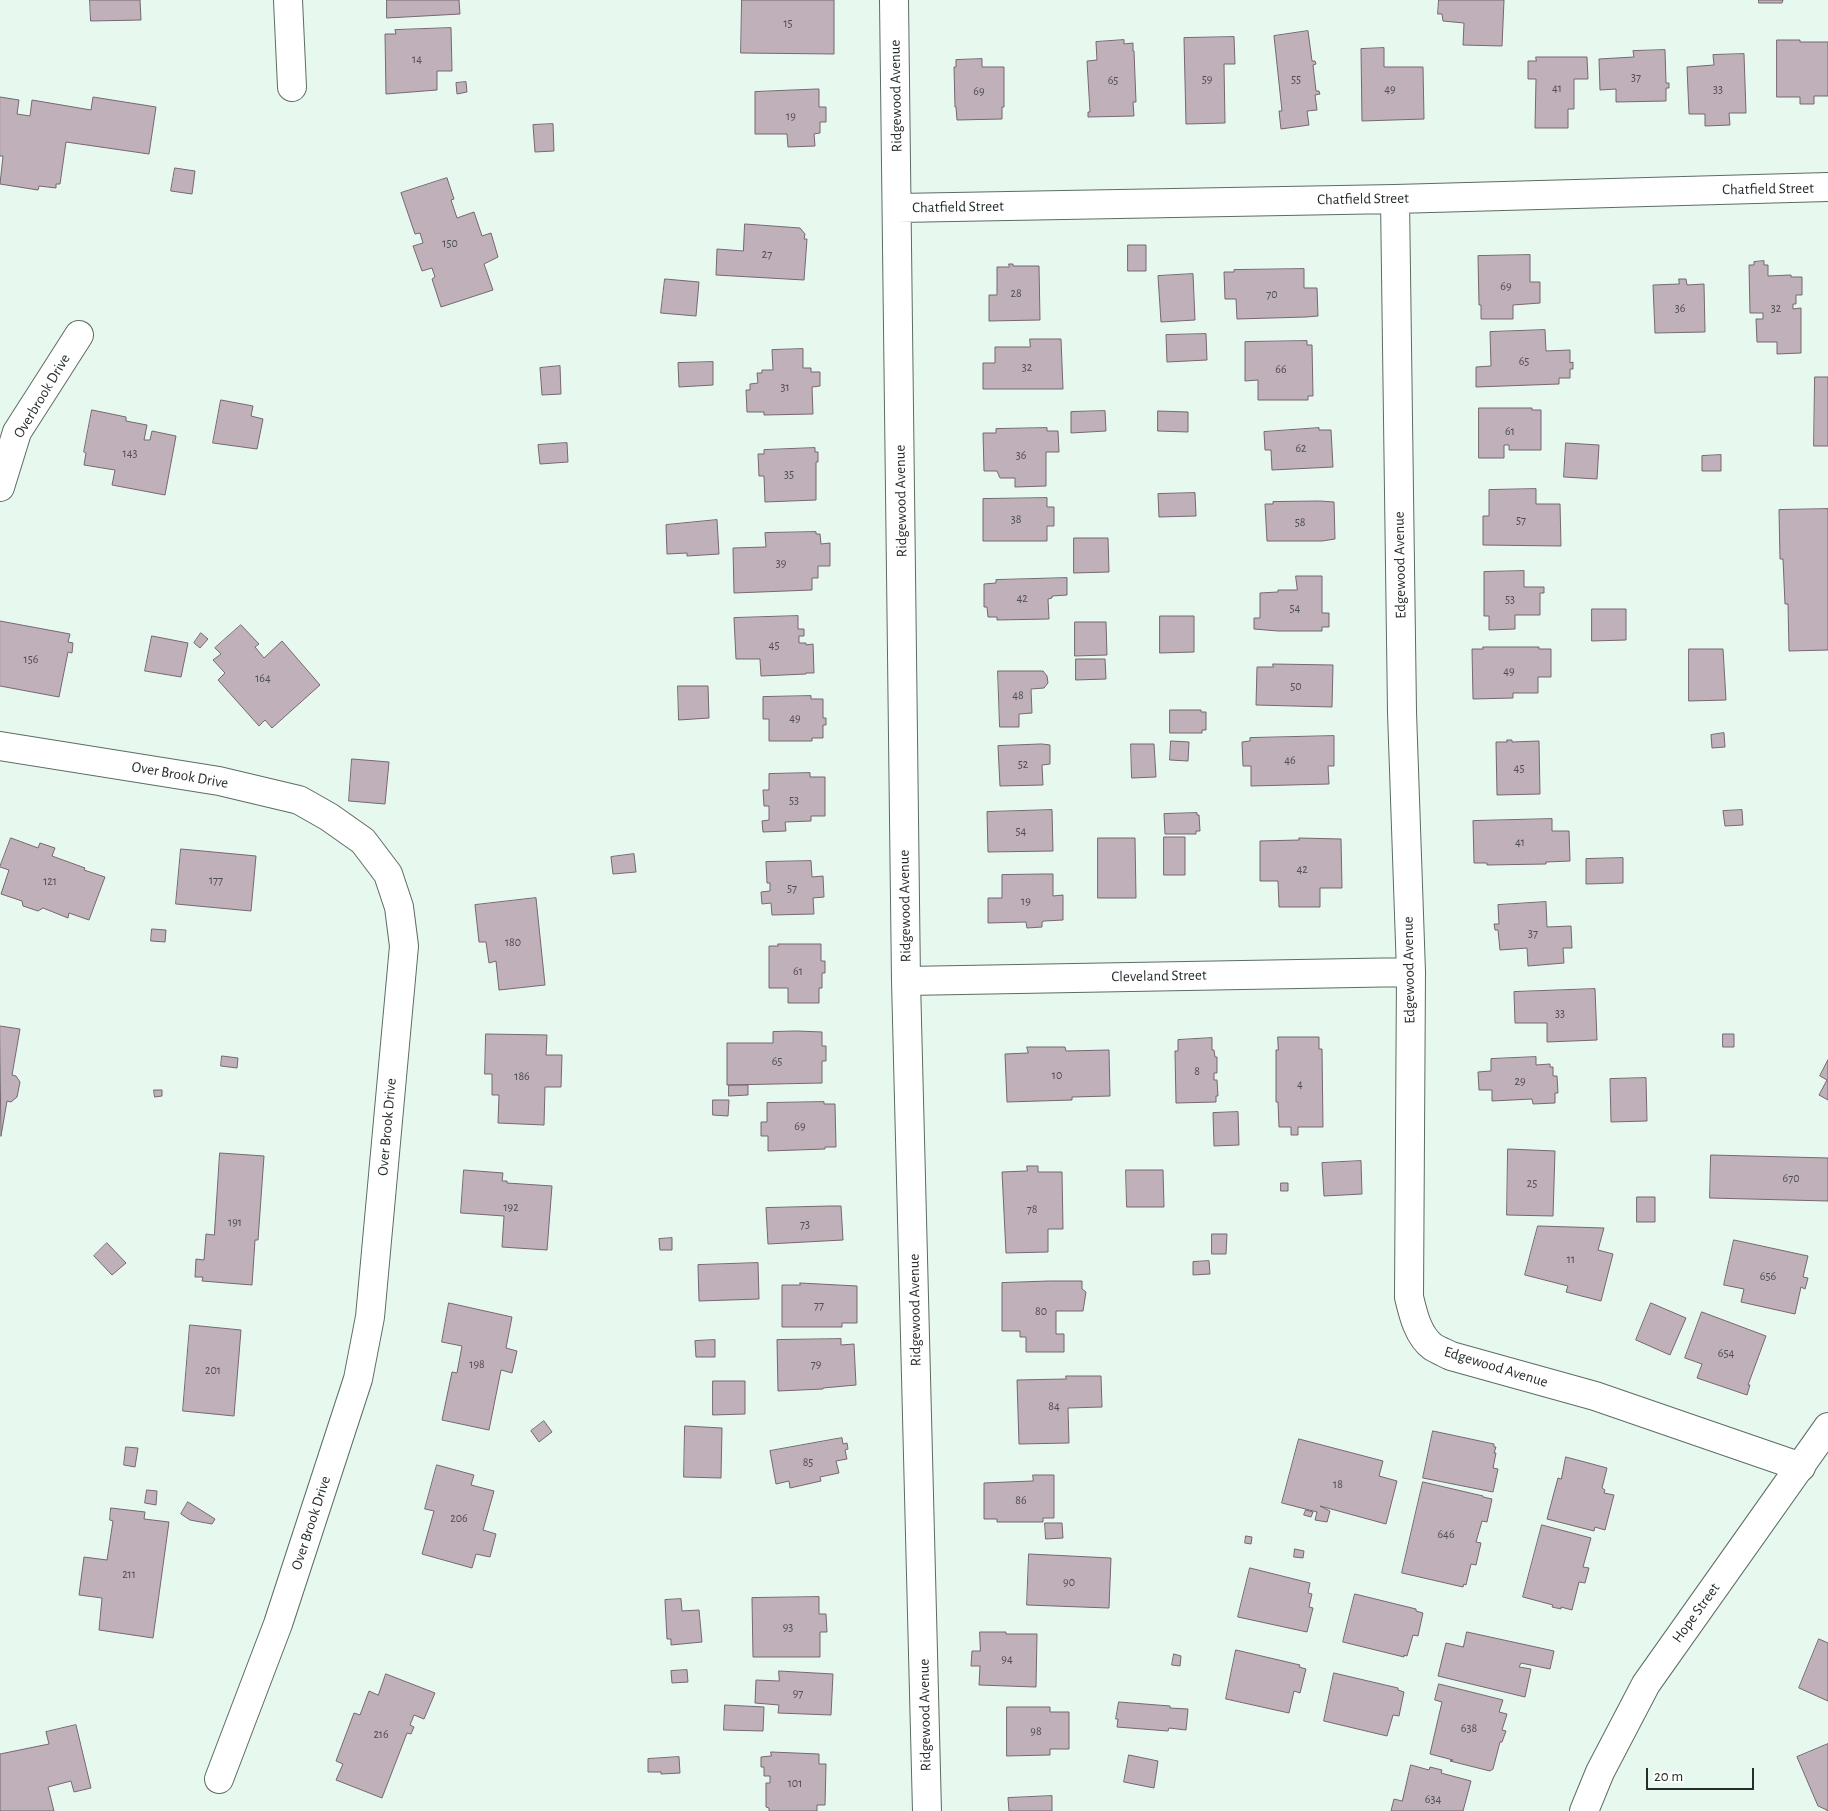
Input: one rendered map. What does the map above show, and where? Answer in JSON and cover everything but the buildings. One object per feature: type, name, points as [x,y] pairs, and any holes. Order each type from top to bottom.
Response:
[{"type":"street","points":[[288,0],[292,87]]},
{"type":"street","name":"Ridgewood Avenue","points":[[894,0],[906,980],[927,1811]]},
{"type":"street","name":"Chatfield Street","points":[[898,208],[1395,199],[1828,187]]},
{"type":"street","name":"Edgewood Avenue","points":[[1395,199],[1402,712],[1411,972],[1408,1298],[1414,1317],[1421,1332],[1432,1346],[1450,1356],[1595,1396],[1801,1467]]},
{"type":"street","name":"Overbrook Drive","points":[[0,487],[18,432],[79,335]]},
{"type":"street","name":"Over Brook Drive","points":[[0,746],[219,780],[299,800],[329,817],[363,841],[388,874],[399,907],[404,946],[370,1317],[358,1379],[278,1624],[219,1779]]},
{"type":"street","name":"Cleveland Street","points":[[906,980],[1411,972]]},
{"type":"street","name":"Hope Street","points":[[1584,1811],[1600,1772],[1646,1684],[1828,1427]]}]
